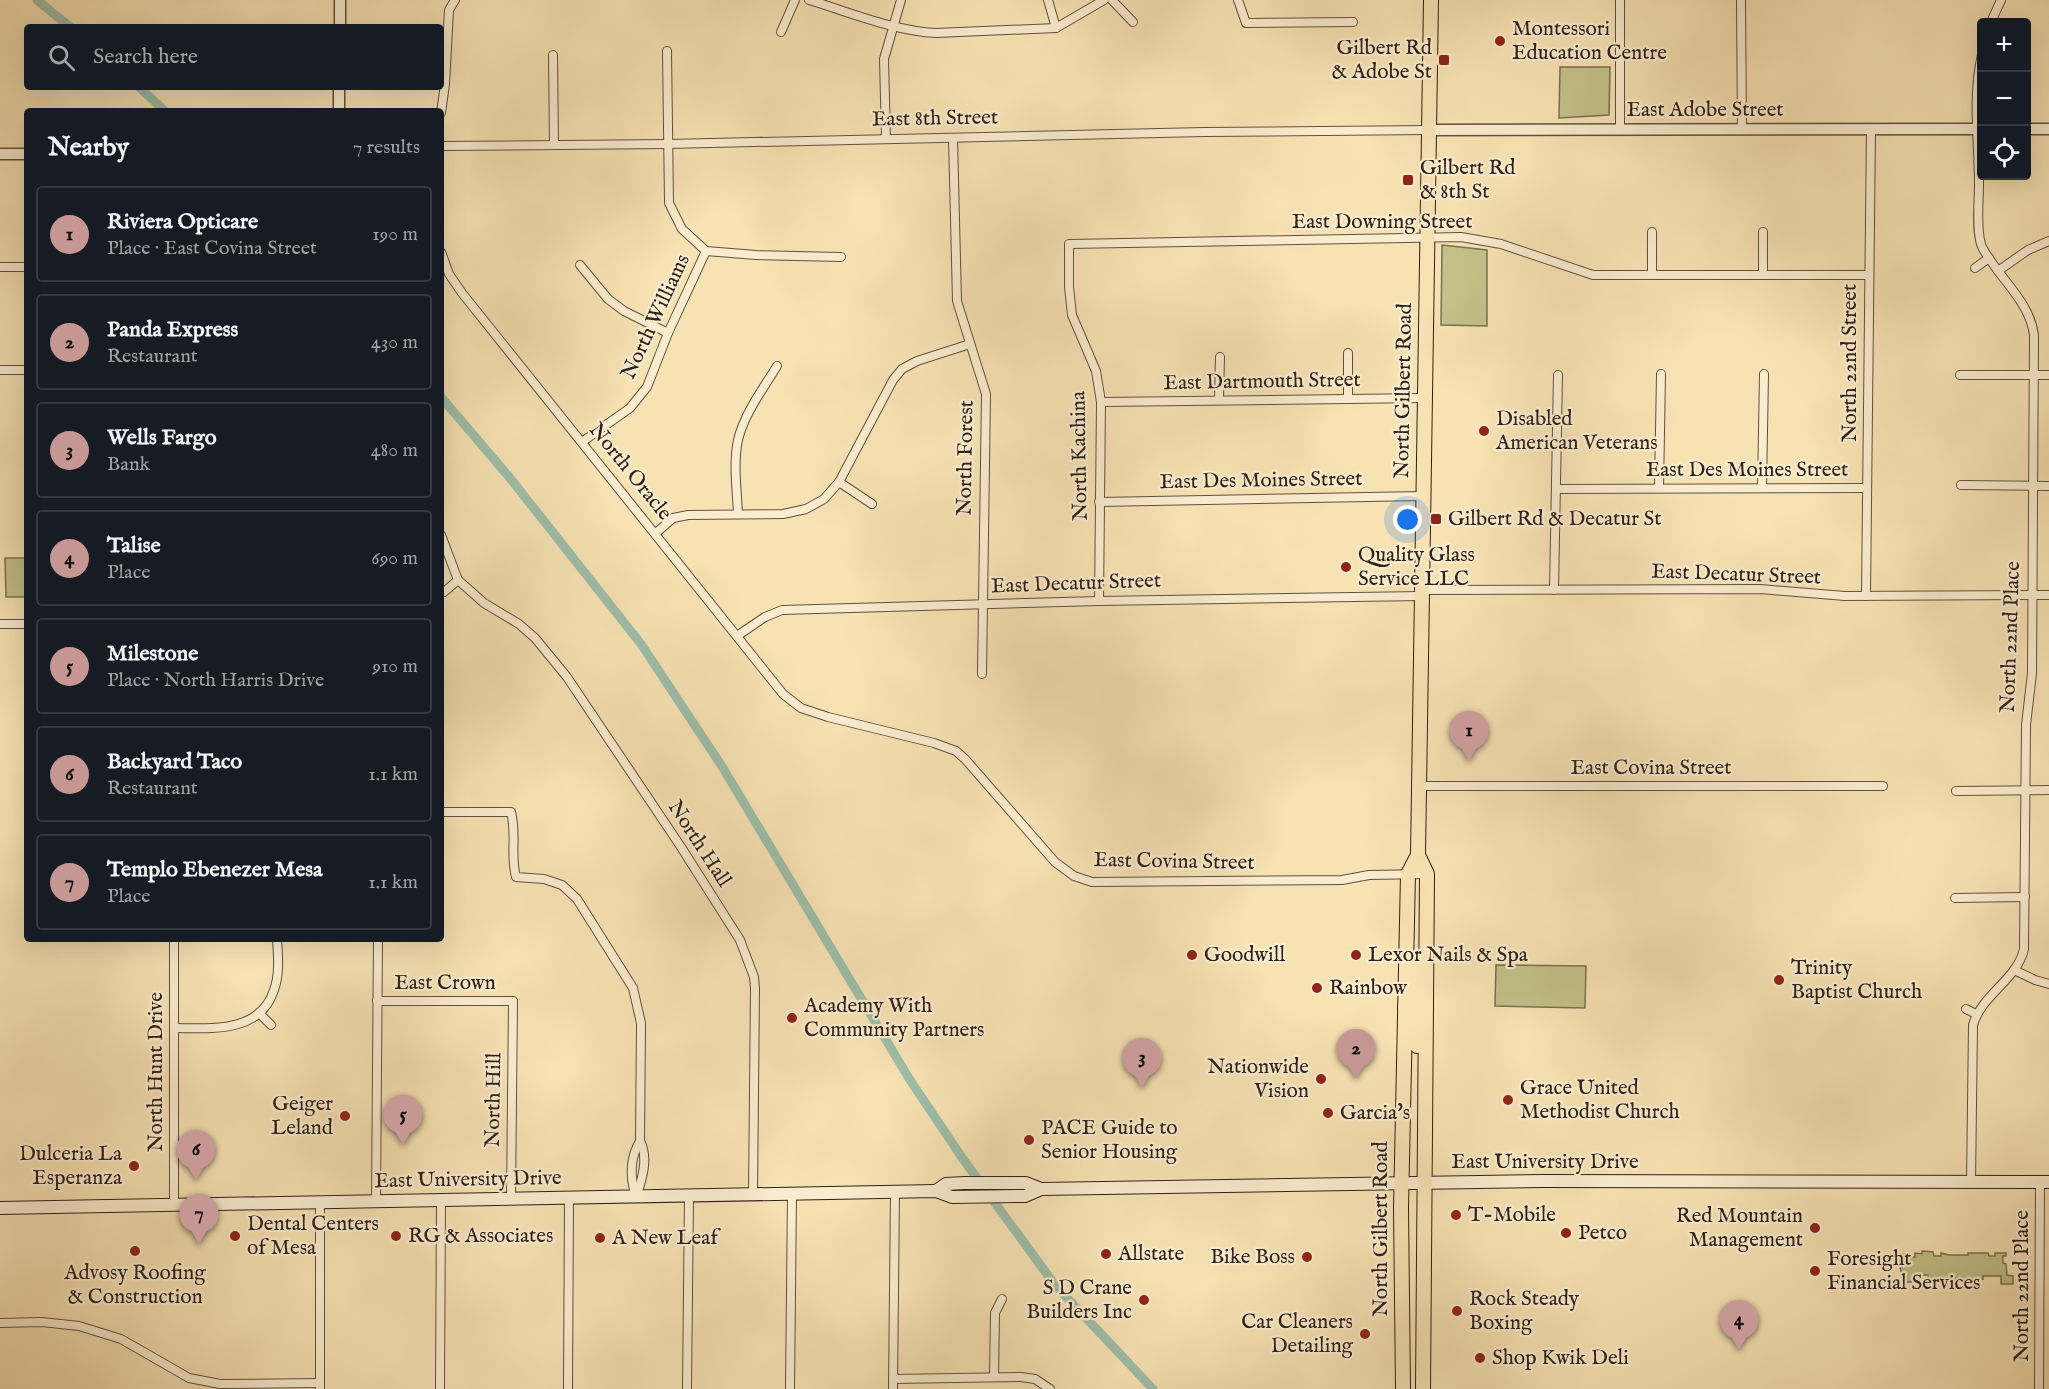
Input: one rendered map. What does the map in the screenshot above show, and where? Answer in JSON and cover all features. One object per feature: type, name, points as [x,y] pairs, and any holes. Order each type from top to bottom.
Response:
[{"type":"main road","name":"North Gilbert Road","points":[[1423,1389],[1427,874],[1418,855],[1431,0]]},
{"type":"main road","name":"North Gilbert Road","points":[[1403,1389],[1402,1182],[1408,874],[1418,855]]},
{"type":"main road","points":[[1406,949],[1415,967],[1417,1001],[1420,1005],[1426,1006]]},
{"type":"main road","points":[[1405,1007],[1415,1014],[1417,1043],[1426,1065]]},
{"type":"main road","name":"East University Drive","points":[[0,1208],[936,1191],[952,1197],[975,1197],[1025,1196],[1041,1189],[1544,1180],[2044,1182]]},
{"type":"main road","name":"East University Drive","points":[[936,1191],[946,1184],[964,1183],[1026,1183],[1041,1189]]},
{"type":"main road","points":[[1402,1337],[1425,1337]]},
{"type":"street","points":[[340,0],[340,24]]},
{"type":"street","points":[[442,108],[449,10],[456,0]]},
{"type":"street","points":[[781,32],[795,0]]},
{"type":"street","points":[[808,0],[894,26],[936,33],[1056,28],[1104,0]]},
{"type":"street","points":[[886,139],[884,59],[901,0]]},
{"type":"street","points":[[1048,0],[1056,28]]},
{"type":"street","points":[[1112,0],[1133,22]]},
{"type":"street","points":[[1238,0],[1246,23],[1353,22]]},
{"type":"street","points":[[1620,0],[1620,130]]},
{"type":"street","points":[[1741,0],[1742,130]]},
{"type":"street","points":[[1993,18],[2001,0]]},
{"type":"street","points":[[667,51],[669,203],[682,229],[706,251],[841,257]]},
{"type":"street","points":[[553,55],[554,145]]},
{"type":"street","name":"North 22nd Place","points":[[1979,72],[1977,87],[1980,126]]},
{"type":"street","points":[[339,90],[339,108]]},
{"type":"street","name":"North 22nd Street","points":[[1866,596],[1870,129]]},
{"type":"street","name":"East Adobe Street","points":[[1429,130],[1977,129]]},
{"type":"street","points":[[2031,129],[2049,129]]},
{"type":"street","name":"East 8th Street","points":[[444,146],[668,144],[1192,132],[1429,130]]},
{"type":"street","name":"North Forest","points":[[953,138],[957,301],[986,394],[982,674]]},
{"type":"street","points":[[0,154],[24,154]]},
{"type":"street","name":"North 22nd Place","points":[[1976,1014],[2019,964],[2024,949],[2026,725],[2032,673],[2034,375],[2034,335],[2028,311],[1981,244],[1980,180]]},
{"type":"street","points":[[1652,232],[1652,275]]},
{"type":"street","points":[[1763,232],[1763,275]]},
{"type":"street","name":"East Downing Street","points":[[1069,244],[1427,236],[1491,241],[1586,274],[1869,275]]},
{"type":"street","points":[[1998,271],[2028,250],[2049,241]]},
{"type":"street","name":"North Kachina","points":[[1069,244],[1069,287],[1072,315],[1096,371],[1101,402],[1099,601]]},
{"type":"street","name":"North Williams","points":[[582,442],[630,408],[647,387],[668,333],[706,251]]},
{"type":"street","points":[[1975,268],[1989,258]]},
{"type":"street","name":"North Oracle","points":[[444,260],[449,274],[462,293],[783,694],[801,708]]},
{"type":"street","points":[[580,265],[608,299],[624,311],[668,333]]},
{"type":"street","points":[[0,267],[24,267]]},
{"type":"street","points":[[656,533],[674,518],[688,515],[783,514],[806,509],[824,499],[839,482],[893,380],[902,369],[970,344]]},
{"type":"street","points":[[1348,353],[1348,399]]},
{"type":"street","points":[[1219,400],[1220,357]]},
{"type":"street","points":[[738,514],[736,466],[738,440],[745,421],[777,366]]},
{"type":"street","points":[[0,370],[24,370]]},
{"type":"street","points":[[1762,488],[1764,374]]},
{"type":"street","points":[[1554,590],[1558,375]]},
{"type":"street","points":[[1659,488],[1661,375]]},
{"type":"street","points":[[1960,375],[2049,375]]},
{"type":"street","name":"East Dartmouth Street","points":[[1101,402],[1425,398]]},
{"type":"street","points":[[839,482],[872,504]]},
{"type":"street","points":[[1961,485],[2049,486]]},
{"type":"street","name":"East Des Moines Street","points":[[1556,489],[1867,488]]},
{"type":"street","name":"East Des Moines Street","points":[[1100,502],[1423,496]]},
{"type":"street","name":"North Hall","points":[[444,543],[458,579],[484,603],[519,624],[535,638],[567,677],[681,847],[740,940],[754,977],[755,988],[753,1194]]},
{"type":"street","points":[[444,592],[458,579]]},
{"type":"street","name":"East Decatur Street","points":[[738,636],[765,617],[782,610],[1554,590],[1760,589],[1832,596],[2049,595]]},
{"type":"street","points":[[0,624],[24,624]]},
{"type":"street","name":"East Covina Street","points":[[801,708],[828,717],[934,743],[956,751],[1055,862],[1074,876],[1092,882],[1342,880],[1369,875],[1427,874]]},
{"type":"street","name":"East Covina Street","points":[[1419,786],[1883,786]]},
{"type":"street","points":[[1956,791],[2049,790]]},
{"type":"street","points":[[444,812],[511,812],[513,866],[516,877],[544,879],[562,885],[577,899],[633,988],[641,1023],[640,1141],[635,1149],[630,1179],[636,1197]]},
{"type":"street","points":[[1955,898],[2025,897]]},
{"type":"street","name":"North Hunt Drive","points":[[174,942],[174,1205]]},
{"type":"street","points":[[174,1028],[236,1026],[253,1019],[267,1006],[274,990],[278,966],[277,942]]},
{"type":"street","points":[[376,1201],[378,942]]},
{"type":"street","points":[[2014,970],[2049,984]]},
{"type":"street","name":"East Crown","points":[[377,1001],[513,1001]]},
{"type":"street","name":"North Hill","points":[[511,1198],[513,1001]]},
{"type":"street","points":[[1966,1009],[1976,1014],[1971,1038],[1971,1183]]},
{"type":"street","points":[[259,1013],[271,1025]]},
{"type":"street","name":"North 22nd Place","points":[[2039,1389],[2044,1182]]},
{"type":"street","points":[[893,1389],[895,1192]]},
{"type":"street","points":[[790,1389],[792,1194]]},
{"type":"street","points":[[687,1389],[689,1196]]},
{"type":"street","points":[[568,1389],[569,1198]]},
{"type":"street","points":[[440,1389],[441,1200]]},
{"type":"street","points":[[0,1323],[42,1322],[79,1326],[121,1339],[189,1378],[209,1382],[320,1386],[320,1202]]},
{"type":"street","points":[[994,1377],[995,1313],[1002,1299]]},
{"type":"street","points":[[893,1379],[1028,1377],[1042,1382],[1050,1389]]},
{"type":"shaded area","points":[[1560,67],[1610,67],[1609,115],[1559,118]]},
{"type":"shaded area","points":[[1442,245],[1487,250],[1487,326],[1441,325]]},
{"type":"shaded area","points":[[5,558],[24,558],[24,597],[6,597]]},
{"type":"shaded area","points":[[1496,965],[1586,966],[1585,1008],[1495,1006]]},
{"type":"shaded area","points":[[1922,1251],[1933,1252],[1934,1256],[1941,1256],[1941,1253],[1968,1255],[1968,1253],[1988,1253],[1989,1256],[1995,1256],[1995,1253],[2006,1253],[2006,1256],[2003,1256],[2003,1263],[2006,1264],[2007,1275],[2013,1276],[2013,1284],[2001,1284],[2001,1276],[1983,1276],[1983,1279],[1963,1280],[1963,1278],[1956,1278],[1956,1281],[1941,1282],[1940,1280],[1928,1280],[1928,1275],[1922,1275],[1922,1278],[1915,1278],[1914,1282],[1902,1282],[1900,1264],[1896,1254],[1915,1257],[1915,1253],[1922,1254]]},
{"type":"waterway","points":[[37,0],[66,24]]},
{"type":"waterway","points":[[142,90],[162,108]]},
{"type":"waterway","points":[[444,401],[510,478],[641,644],[723,768],[910,1080],[963,1159],[1055,1285],[1153,1389]]},
{"type":"place","name":"Montessori Education Centre","points":[[1500,41]]},
{"type":"place","name":"Gilbert Rd & Adobe St","points":[[1444,60]]},
{"type":"place","name":"Gilbert Rd & 8th St","points":[[1408,180]]},
{"type":"place","name":"Disabled American Veterans","points":[[1484,431]]},
{"type":"place","name":"Gilbert Rd & Decatur St","points":[[1436,519]]},
{"type":"place","name":"Quality Glass Service LLC","points":[[1346,567]]},
{"type":"place","name":"Riviera Opticare","points":[[1469,761]]},
{"type":"place","name":"Goodwill","points":[[1192,955]]},
{"type":"place","name":"Lexor Nails & Spa","points":[[1356,955]]},
{"type":"place","name":"Trinity Baptist Church","points":[[1779,980]]},
{"type":"place","name":"Rainbow","points":[[1317,988]]},
{"type":"place","name":"Academy With Community Partners","points":[[792,1018]]},
{"type":"place","name":"Nationwide Vision","points":[[1321,1079]]},
{"type":"place","name":"Panda Express","points":[[1356,1079]]},
{"type":"place","name":"Wells Fargo","points":[[1142,1088]]},
{"type":"place","name":"Grace United Methodist Church","points":[[1508,1100]]},
{"type":"place","name":"Garcia's","points":[[1328,1113]]},
{"type":"place","name":"Geiger Leland","points":[[345,1116]]},
{"type":"place","name":"PACE Guide to Senior Housing","points":[[1029,1140]]},
{"type":"place","name":"Milestone","points":[[403,1145]]},
{"type":"place","name":"Dulceria La Esperanza","points":[[134,1166]]},
{"type":"place","name":"Backyard Taco","points":[[196,1180]]},
{"type":"place","name":"T-Mobile","points":[[1456,1215]]},
{"type":"place","name":"Red Mountain Management","points":[[1815,1228]]},
{"type":"place","name":"Petco","points":[[1566,1233]]},
{"type":"place","name":"Dental Centers of Mesa","points":[[235,1236]]},
{"type":"place","name":"RG & Associates","points":[[396,1236]]},
{"type":"place","name":"A New Leaf","points":[[600,1238]]},
{"type":"place","name":"Templo Ebenezer Mesa","points":[[199,1244]]},
{"type":"place","name":"Advosy Roofing & Construction","points":[[135,1251]]},
{"type":"place","name":"Allstate","points":[[1106,1254]]},
{"type":"place","name":"Bike Boss","points":[[1307,1257]]},
{"type":"place","name":"Foresight Financial Services","points":[[1815,1271]]},
{"type":"place","name":"S D Crane Builders Inc","points":[[1144,1300]]},
{"type":"place","name":"Rock Steady Boxing","points":[[1457,1311]]},
{"type":"place","name":"Car Cleaners Detailing","points":[[1365,1334]]},
{"type":"place","name":"Talise","points":[[1739,1350]]},
{"type":"place","name":"Shop Kwik Deli","points":[[1480,1358]]}]
